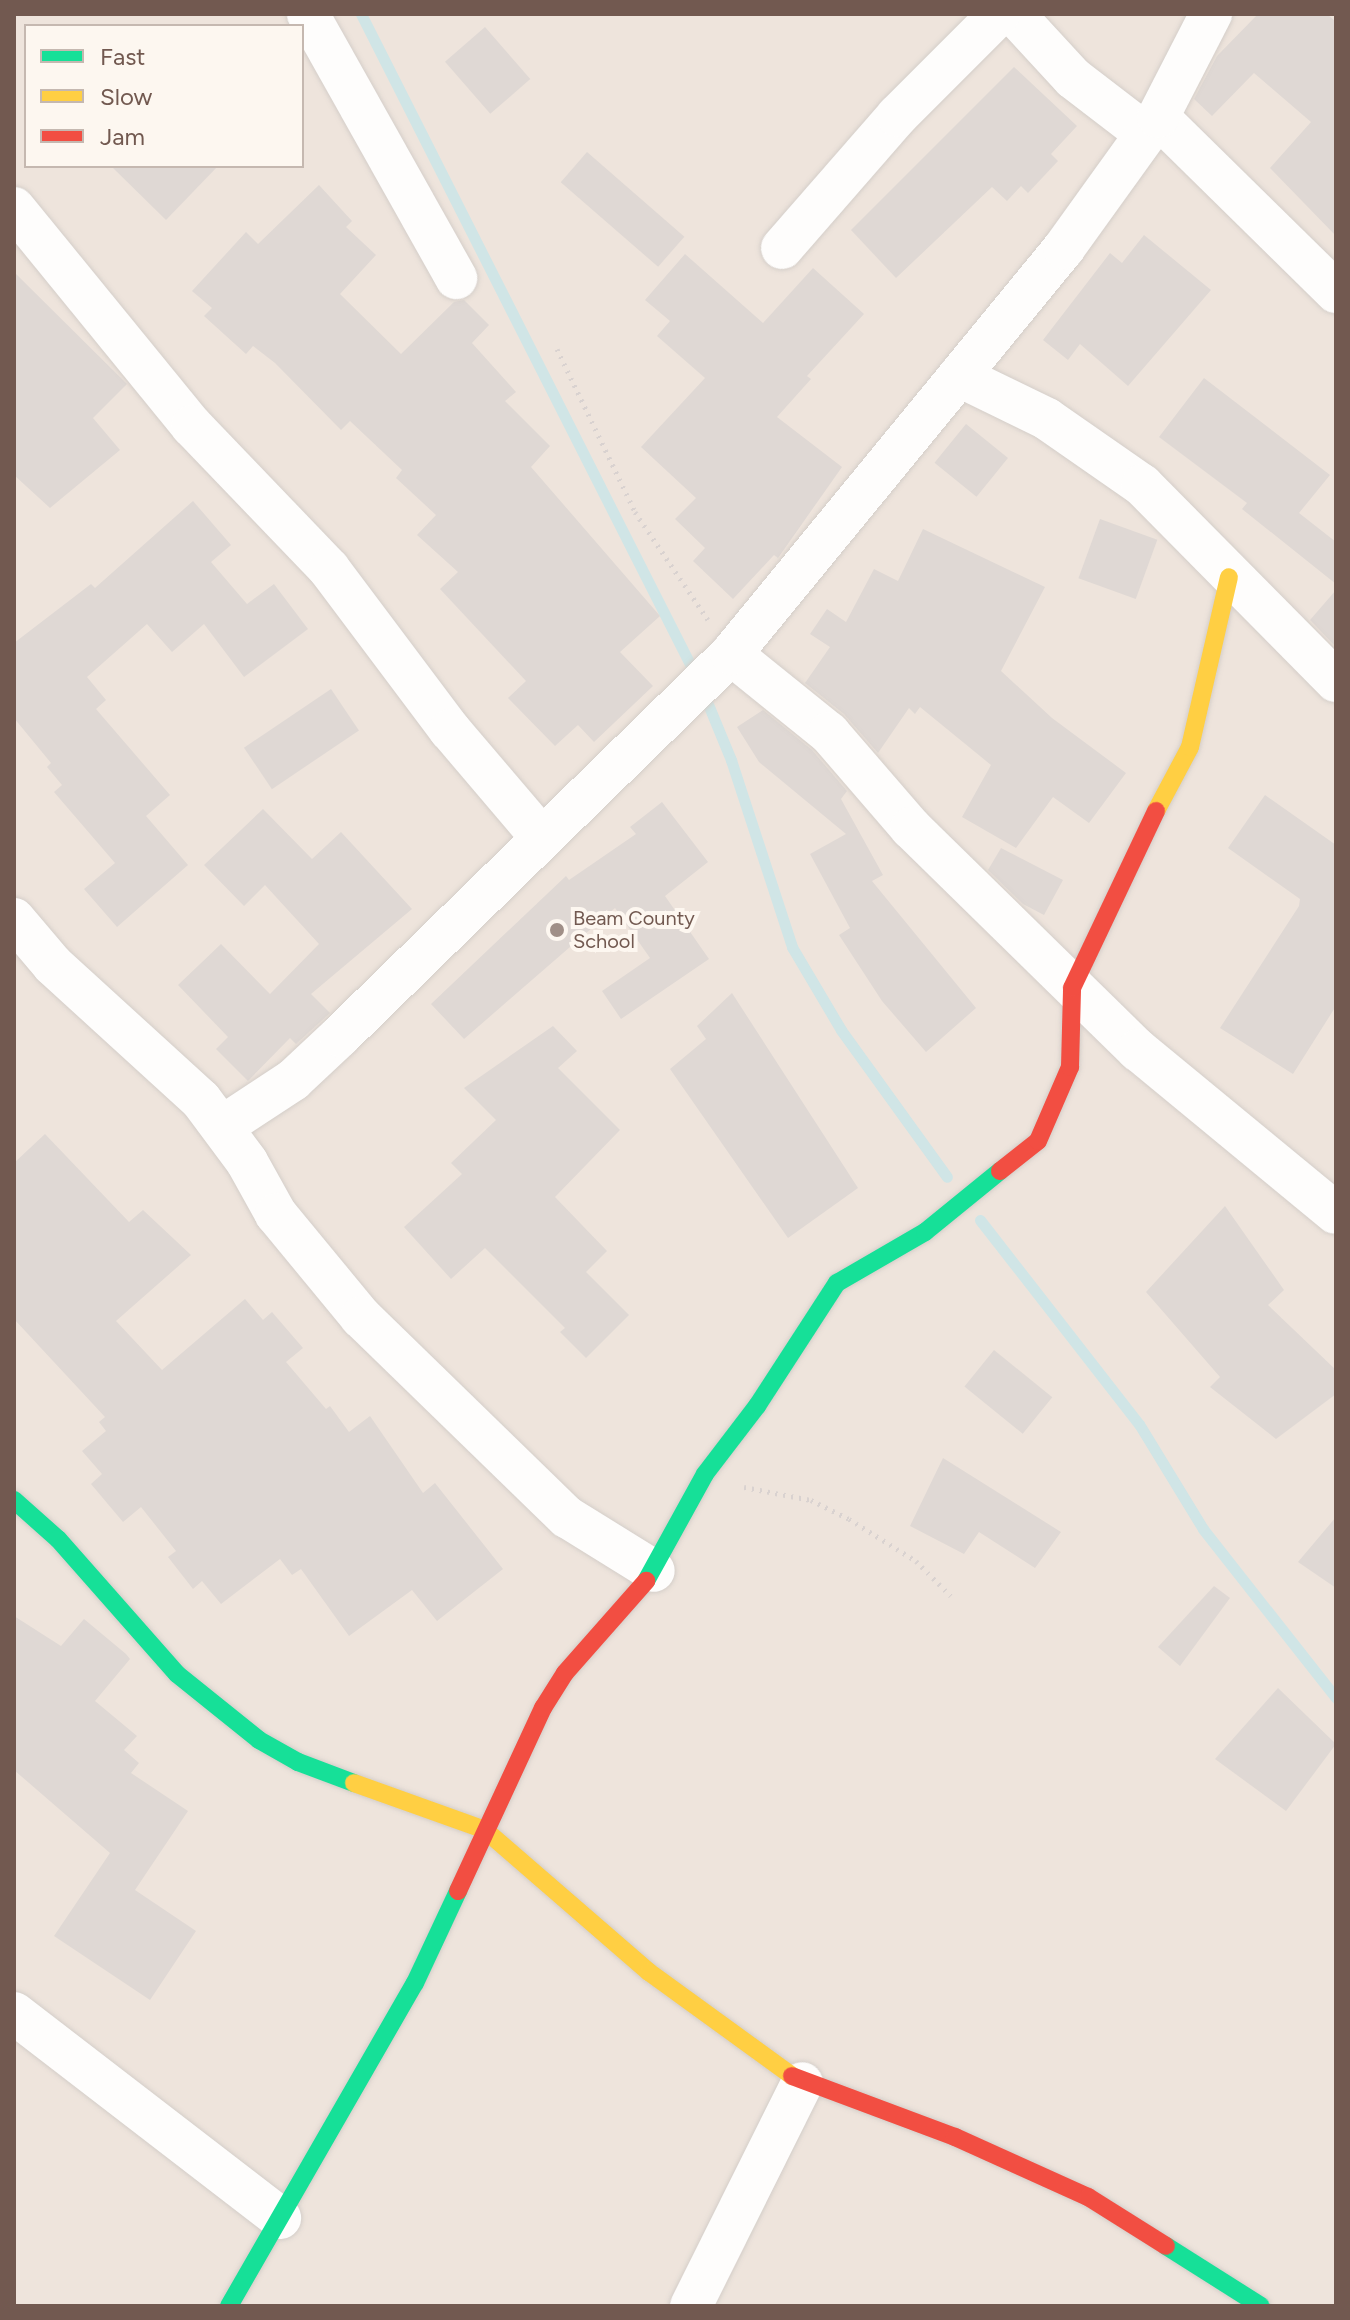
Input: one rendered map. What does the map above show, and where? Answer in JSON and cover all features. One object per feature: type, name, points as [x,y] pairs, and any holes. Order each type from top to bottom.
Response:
[{"type":"street","points":[[308,14],[456,278]]},
{"type":"street","points":[[782,248],[897,116],[999,14]]},
{"type":"street","points":[[1014,14],[1073,78],[1152,125],[1336,292]]},
{"type":"street","points":[[223,1126],[293,1080],[722,663],[1064,248],[1152,125],[1211,14]]},
{"type":"street","points":[[14,208],[192,426],[329,569],[431,706],[542,838]]},
{"type":"street","points":[[959,376],[1047,419],[1142,485],[1229,577],[1336,681]]},
{"type":"street","points":[[229,2306],[415,1983],[485,1830],[565,1673],[654,1571],[705,1474],[757,1406],[779,1365],[837,1283],[925,1232],[1038,1141],[1070,1067],[1072,988],[1127,864],[1190,747],[1229,577]]},
{"type":"street","points":[[722,663],[829,733],[911,828],[1072,988],[1138,1050],[1336,1213]]},
{"type":"street","points":[[14,919],[53,965],[223,1126],[276,1214],[361,1317],[567,1517],[654,1571]]},
{"type":"street","points":[[14,1500],[58,1539],[177,1674],[259,1740],[298,1762],[485,1830],[649,1972],[802,2083],[955,2137],[1088,2197],[1261,2306]]},
{"type":"street","points":[[14,2013],[280,2218]]},
{"type":"street","points":[[691,2306],[802,2083]]},
{"type":"path","points":[[557,349],[635,512],[722,663]]},
{"type":"path","points":[[705,1474],[763,1494],[811,1500],[849,1519],[916,1561],[951,1596]]},
{"type":"shaded area","points":[[14,14],[1336,14],[1336,2306],[14,2306]]},
{"type":"building","points":[[1258,14],[1327,14],[1336,22],[1336,236],[1270,168],[1311,122],[1254,73],[1212,116],[1194,99],[1217,56]]},
{"type":"building","points":[[485,27],[530,79],[490,114],[445,62]]},
{"type":"building","points":[[1014,67],[1077,126],[1051,154],[1058,161],[1028,193],[1021,186],[1007,201],[992,187],[896,278],[851,230]]},
{"type":"building","points":[[587,152],[684,237],[658,267],[561,182]]},
{"type":"building","points":[[113,168],[216,168],[166,220]]},
{"type":"building","points":[[319,185],[352,221],[346,227],[376,255],[340,294],[401,354],[454,302],[464,300],[489,325],[472,343],[516,392],[505,401],[550,446],[531,467],[660,616],[620,652],[653,686],[594,742],[578,725],[555,746],[508,698],[526,681],[440,589],[458,572],[417,535],[436,515],[396,478],[402,470],[350,421],[341,430],[275,363],[253,346],[246,354],[204,316],[212,308],[192,291],[246,232],[258,244]]},
{"type":"building","points":[[1144,235],[1211,290],[1128,386],[1080,344],[1068,360],[1043,340],[1110,253],[1122,263]]},
{"type":"building","points":[[685,254],[763,323],[813,268],[864,314],[807,376],[811,379],[777,417],[842,467],[778,558],[774,555],[733,599],[693,561],[705,548],[675,519],[696,498],[641,447],[705,378],[657,336],[670,321],[645,300]]},
{"type":"building","points":[[14,272],[127,384],[93,418],[120,450],[50,508],[14,475]]},
{"type":"building","points":[[1204,378],[1330,475],[1299,513],[1336,542],[1336,584],[1242,509],[1247,503],[1159,437]]},
{"type":"building","points":[[966,424],[1008,458],[976,497],[935,463]]},
{"type":"building","points":[[193,501],[231,545],[211,562],[247,604],[274,584],[308,629],[244,677],[204,624],[172,652],[147,624],[87,677],[106,700],[96,709],[170,795],[146,816],[188,865],[117,927],[84,889],[115,863],[54,792],[62,785],[47,767],[51,763],[14,718],[14,643],[91,584],[95,588]]},
{"type":"building","points":[[1100,519],[1157,540],[1136,599],[1078,578]]},
{"type":"building","points":[[923,529],[1045,587],[1001,671],[1052,718],[1126,773],[1089,823],[1053,797],[1016,848],[962,817],[991,765],[920,707],[915,714],[909,708],[878,753],[844,714],[805,683],[830,647],[810,634],[827,609],[846,622],[874,569],[898,581]]},
{"type":"building","points":[[1336,590],[1336,647],[1310,620]]},
{"type":"building","points":[[331,689],[359,730],[272,789],[244,748]]},
{"type":"building","points":[[763,710],[812,750],[847,791],[841,799],[883,875],[872,881],[976,1008],[926,1052],[882,1001],[839,935],[850,928],[810,854],[846,834],[759,762],[737,727]]},
{"type":"building","points":[[1265,795],[1336,845],[1336,1006],[1293,1074],[1220,1028],[1299,906],[1300,899],[1228,848]]},
{"type":"building","points":[[662,802],[708,862],[665,896],[709,959],[621,1019],[602,991],[650,958],[615,908],[464,1039],[431,1004],[566,876],[569,880],[636,834],[630,827]]},
{"type":"building","points":[[263,809],[312,859],[341,832],[412,909],[311,994],[330,1013],[296,1044],[290,1038],[248,1081],[216,1049],[228,1037],[178,985],[221,944],[270,994],[319,944],[265,885],[244,906],[204,865]]},
{"type":"building","points":[[1001,848],[1063,880],[1044,915],[1023,904],[988,870]]},
{"type":"building","points":[[732,993],[858,1188],[788,1238],[670,1069],[706,1039],[697,1026]]},
{"type":"building","points":[[553,1026],[577,1051],[558,1068],[620,1130],[555,1197],[607,1251],[586,1272],[629,1315],[586,1358],[560,1332],[565,1328],[485,1248],[451,1279],[404,1227],[462,1174],[451,1163],[496,1120],[464,1088]]},
{"type":"building","points":[[45,1134],[129,1222],[143,1210],[191,1255],[116,1321],[162,1370],[245,1299],[263,1320],[272,1312],[303,1348],[286,1362],[326,1409],[330,1406],[349,1432],[370,1416],[423,1493],[435,1483],[503,1569],[437,1621],[412,1590],[349,1636],[301,1569],[292,1575],[280,1559],[221,1604],[202,1581],[193,1589],[168,1557],[176,1551],[141,1507],[123,1522],[91,1484],[102,1474],[82,1451],[106,1431],[99,1422],[105,1417],[14,1319],[14,1163]]},
{"type":"building","points":[[1225,1206],[1284,1290],[1268,1305],[1336,1370],[1336,1394],[1276,1439],[1210,1387],[1220,1377],[1146,1292]]},
{"type":"building","points":[[994,1350],[1052,1397],[1023,1434],[964,1387]]},
{"type":"building","points":[[943,1458],[1061,1532],[1035,1568],[979,1532],[964,1554],[910,1526]]},
{"type":"building","points":[[1336,1517],[1336,1588],[1298,1562]]},
{"type":"building","points":[[1214,1586],[1230,1598],[1180,1666],[1158,1647]]},
{"type":"building","points":[[14,1616],[61,1646],[84,1619],[126,1654],[130,1659],[95,1701],[137,1736],[124,1750],[139,1763],[131,1773],[188,1811],[135,1890],[196,1931],[150,2000],[54,1936],[110,1853],[14,1770]]},
{"type":"building","points":[[1278,1688],[1336,1744],[1286,1811],[1215,1759]]},
{"type":"waterway","points":[[361,14],[696,676]]},
{"type":"waterway","points":[[703,692],[731,760],[792,947],[841,1030],[947,1177]]},
{"type":"waterway","points":[[980,1220],[1139,1424],[1203,1529],[1336,1698]]},
{"type":"traffic: fast","points":[[646,1581],[705,1474],[757,1406],[837,1283],[925,1232],[1000,1171]]},
{"type":"traffic: fast","points":[[14,1500],[58,1539],[177,1674],[259,1740],[298,1762],[354,1783]]},
{"type":"traffic: fast","points":[[229,2306],[415,1983],[458,1891]]},
{"type":"traffic: fast","points":[[1166,2246],[1261,2306]]},
{"type":"traffic: slow","points":[[1156,811],[1190,747],[1229,577]]},
{"type":"traffic: slow","points":[[354,1783],[485,1830],[649,1972],[792,2076]]},
{"type":"traffic: jam","points":[[1000,1171],[1038,1141],[1070,1067],[1072,988],[1156,811]]},
{"type":"traffic: jam","points":[[458,1891],[543,1708],[565,1673],[646,1581]]},
{"type":"traffic: jam","points":[[792,2076],[955,2137],[1088,2197],[1166,2246]]},
{"type":"place","name":"Beam County School","points":[[557,930]]}]
